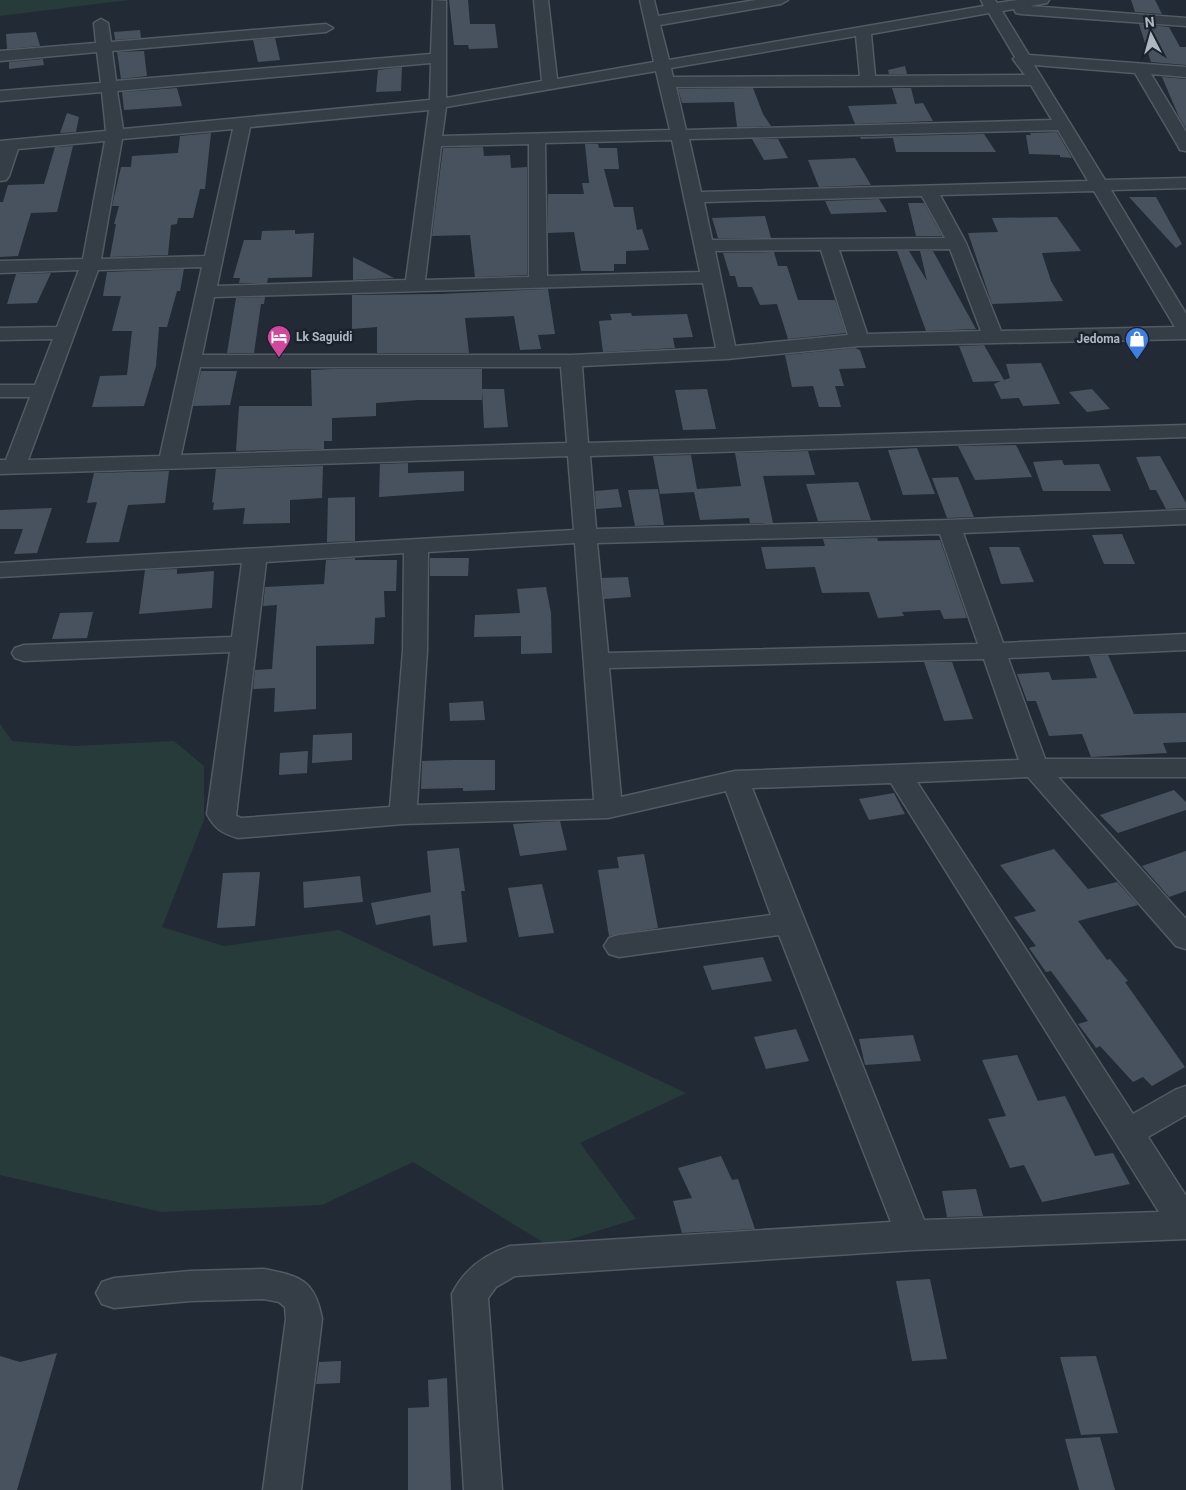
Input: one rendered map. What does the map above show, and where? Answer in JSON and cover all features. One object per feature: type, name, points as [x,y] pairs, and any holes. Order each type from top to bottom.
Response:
[{"type":"street","points":[[541,0],[550,84]]},
{"type":"street","points":[[646,0],[666,73],[727,353]]},
{"type":"street","points":[[651,22],[781,0]]},
{"type":"street","points":[[0,176],[5,145],[438,104],[550,84],[666,73],[990,4],[1042,0]]},
{"type":"street","points":[[415,286],[438,104],[439,1]]},
{"type":"street","points":[[990,4],[1186,22]]},
{"type":"street","points":[[191,361],[571,361],[727,353],[859,340],[1186,332],[1021,59],[990,4]]},
{"type":"street","points":[[322,58],[328,11]]},
{"type":"street","points":[[101,23],[115,134],[91,264],[43,391],[7,467],[1186,431]]},
{"type":"street","points":[[0,56],[326,28]]},
{"type":"street","points":[[863,31],[868,80]]},
{"type":"street","points":[[0,96],[109,86],[322,58],[439,58]]},
{"type":"street","points":[[1021,59],[1186,72]]},
{"type":"street","points":[[1140,68],[1186,146]]},
{"type":"street","points":[[666,73],[868,80],[1034,80]]},
{"type":"street","points":[[169,462],[243,121]]},
{"type":"street","points":[[433,141],[1062,125]]},
{"type":"street","points":[[537,139],[538,282]]},
{"type":"street","points":[[694,197],[1186,183]]},
{"type":"street","points":[[928,190],[957,243],[993,337]]},
{"type":"street","points":[[704,246],[957,243]]},
{"type":"street","points":[[829,246],[859,340]]},
{"type":"street","points":[[0,267],[214,261]]},
{"type":"street","points":[[206,292],[710,277]]},
{"type":"street","points":[[0,334],[65,333]]},
{"type":"street","points":[[571,361],[608,809]]},
{"type":"street","points":[[0,391],[43,391]]},
{"type":"street","points":[[0,570],[586,536],[949,527],[1186,518]]},
{"type":"street","points":[[949,527],[1035,768],[1186,938]]},
{"type":"street","points":[[404,815],[415,651],[416,547]]},
{"type":"street","points":[[255,554],[221,814],[225,822],[238,828],[404,815],[608,809],[735,780],[1035,768],[1186,768]]},
{"type":"street","points":[[596,662],[994,651],[1186,642]]},
{"type":"street","points":[[24,653],[242,644]]},
{"type":"street","points":[[898,773],[1186,1225]]},
{"type":"street","points":[[735,780],[789,923],[913,1235]]},
{"type":"street","points":[[619,946],[789,923]]},
{"type":"street","points":[[1128,1133],[1186,1099]]},
{"type":"street","points":[[483,1490],[470,1294],[484,1276],[510,1261],[913,1235],[1186,1225]]},
{"type":"street","points":[[114,1293],[190,1286],[264,1284],[288,1289],[301,1300],[304,1320],[282,1490]]},
{"type":"green space","points":[[0,0],[128,0],[0,16]]},
{"type":"green space","points":[[0,724],[12,741],[75,746],[174,741],[204,766],[204,820],[162,927],[224,946],[339,930],[686,1093],[580,1143],[636,1219],[549,1246],[413,1162],[322,1205],[161,1212],[0,1175]]},
{"type":"building","points":[[449,0],[468,0],[470,24],[495,24],[498,48],[469,49],[468,45],[454,45]]},
{"type":"building","points":[[1131,0],[1155,0],[1162,14],[1135,12]]},
{"type":"building","points":[[1139,24],[1169,27],[1180,47],[1186,47],[1186,65],[1151,62]]},
{"type":"building","points":[[140,30],[141,38],[115,40],[114,32]]},
{"type":"building","points":[[36,32],[40,46],[7,49],[6,34]]},
{"type":"building","points":[[275,38],[280,60],[258,62],[253,40]]},
{"type":"building","points":[[144,51],[147,76],[121,79],[117,52]]},
{"type":"building","points":[[43,59],[44,65],[9,69],[9,62]]},
{"type":"building","points":[[905,66],[907,74],[889,74],[888,70]]},
{"type":"building","points":[[402,67],[401,91],[376,92],[378,70]]},
{"type":"building","points":[[1162,77],[1186,79],[1186,128],[1179,117]]},
{"type":"building","points":[[177,88],[182,106],[124,110],[122,92]]},
{"type":"building","points":[[753,88],[763,114],[771,126],[737,127],[734,102],[682,103],[678,89]]},
{"type":"building","points":[[892,88],[911,88],[915,104],[923,103],[933,121],[855,124],[848,106],[897,104]]},
{"type":"building","points":[[67,113],[79,117],[76,132],[60,133]]},
{"type":"building","points":[[1057,132],[1072,158],[1060,157],[1060,155],[1029,154],[1026,135],[1031,135],[1030,133]]},
{"type":"building","points":[[211,133],[205,189],[200,189],[193,218],[178,218],[177,224],[171,225],[168,255],[110,257],[116,224],[114,224],[119,206],[112,206],[121,167],[131,167],[132,156],[178,153],[180,136]]},
{"type":"building","points":[[984,134],[996,152],[896,152],[893,138],[861,139],[860,137]]},
{"type":"building","points":[[752,139],[778,139],[788,158],[764,160]]},
{"type":"building","points":[[585,144],[598,144],[599,148],[617,148],[619,169],[604,169],[614,207],[633,207],[637,230],[642,229],[649,250],[626,251],[626,264],[614,264],[614,271],[581,271],[574,232],[548,233],[548,194],[584,194],[582,183],[589,183]]},
{"type":"building","points":[[73,146],[57,212],[31,213],[18,256],[0,257],[0,202],[3,202],[8,185],[44,184],[55,147]]},
{"type":"building","points":[[483,147],[484,156],[510,155],[511,168],[527,167],[527,275],[475,277],[470,235],[432,236],[443,148]]},
{"type":"building","points":[[855,158],[871,185],[819,187],[808,160]]},
{"type":"building","points":[[1129,197],[1156,197],[1182,244],[1176,248]]},
{"type":"building","points":[[879,199],[887,212],[831,214],[825,201]]},
{"type":"building","points":[[908,203],[924,203],[942,236],[916,236]]},
{"type":"building","points":[[765,216],[771,238],[718,238],[712,218]]},
{"type":"building","points":[[1057,217],[1081,251],[1042,253],[1051,281],[1063,301],[992,304],[968,233],[998,232],[992,218]]},
{"type":"building","points":[[295,230],[295,234],[314,233],[312,277],[268,278],[267,283],[239,283],[240,278],[233,278],[244,240],[261,240],[262,231]]},
{"type":"building","points":[[897,251],[909,251],[927,281],[920,251],[933,251],[976,329],[926,331]]},
{"type":"building","points":[[774,252],[778,266],[787,266],[798,300],[835,300],[846,333],[788,339],[777,304],[760,305],[752,287],[738,287],[735,276],[730,276],[723,253]]},
{"type":"building","points":[[353,257],[394,278],[353,280]]},
{"type":"building","points":[[184,269],[180,291],[177,291],[167,327],[159,327],[156,366],[144,406],[92,407],[100,376],[127,375],[132,331],[112,331],[121,296],[103,296],[107,272]]},
{"type":"building","points":[[51,273],[37,303],[7,304],[16,274]]},
{"type":"building","points":[[548,289],[555,334],[538,335],[541,349],[520,350],[514,316],[465,318],[469,353],[377,353],[377,327],[352,329],[352,295],[440,294]]},
{"type":"building","points":[[265,297],[264,304],[261,304],[254,353],[227,353],[236,298]]},
{"type":"building","points":[[631,313],[632,316],[687,314],[693,337],[673,338],[675,348],[603,352],[599,321],[612,320],[610,314]]},
{"type":"building","points":[[984,345],[1004,380],[1010,378],[1006,364],[1041,363],[1060,404],[1023,406],[1019,398],[1001,399],[994,384],[1001,381],[973,382],[959,346]]},
{"type":"building","points":[[855,348],[860,350],[866,368],[839,369],[844,386],[835,386],[841,407],[819,407],[813,386],[792,387],[785,355]]},
{"type":"building","points":[[482,369],[482,400],[418,400],[376,403],[376,416],[332,418],[332,441],[324,441],[324,449],[236,451],[239,406],[312,406],[311,370]]},
{"type":"building","points":[[201,371],[237,371],[230,405],[193,406]]},
{"type":"building","points":[[482,389],[504,389],[508,427],[484,428]]},
{"type":"building","points":[[707,389],[716,429],[683,430],[675,390]]},
{"type":"building","points":[[1092,389],[1110,409],[1087,412],[1069,392]]},
{"type":"building","points":[[1016,445],[1032,477],[975,480],[958,446]]},
{"type":"building","points":[[917,448],[935,494],[903,495],[888,450]]},
{"type":"building","points":[[808,451],[815,475],[763,476],[773,523],[750,523],[749,518],[700,520],[694,492],[660,494],[653,456],[691,455],[697,489],[741,486],[735,453]]},
{"type":"building","points":[[1160,456],[1186,503],[1186,508],[1166,509],[1156,490],[1150,490],[1136,457]]},
{"type":"building","points":[[1062,460],[1064,465],[1099,464],[1111,491],[1043,491],[1033,462]]},
{"type":"building","points":[[408,463],[408,473],[464,471],[464,491],[379,497],[380,464]]},
{"type":"building","points":[[323,466],[322,498],[290,500],[290,523],[243,524],[245,508],[213,510],[214,502],[212,503],[216,469]]},
{"type":"building","points":[[169,471],[165,503],[128,505],[119,542],[86,543],[97,502],[87,503],[94,473]]},
{"type":"building","points":[[958,477],[974,517],[947,518],[932,478]]},
{"type":"building","points":[[858,482],[871,520],[818,521],[806,484]]},
{"type":"building","points":[[618,489],[622,507],[596,509],[595,491]]},
{"type":"building","points":[[658,489],[664,525],[635,526],[628,490]]},
{"type":"building","points":[[355,497],[355,541],[327,542],[328,498]]},
{"type":"building","points":[[52,508],[37,553],[14,554],[23,529],[0,529],[0,510]]},
{"type":"building","points":[[1122,534],[1135,564],[1104,564],[1092,535]]},
{"type":"building","points":[[877,538],[878,541],[940,540],[967,618],[944,619],[940,610],[902,612],[904,616],[878,618],[869,592],[822,593],[815,567],[766,569],[761,547],[825,546],[823,539]]},
{"type":"building","points":[[989,547],[1019,547],[1034,582],[1001,584]]},
{"type":"building","points":[[355,558],[355,560],[397,560],[396,591],[384,591],[385,617],[375,618],[374,644],[316,646],[316,709],[274,712],[275,688],[253,689],[255,670],[272,669],[277,605],[263,606],[265,587],[324,584],[326,560]]},
{"type":"building","points":[[430,558],[469,558],[468,576],[430,576]]},
{"type":"building","points":[[177,569],[177,574],[214,571],[212,608],[139,614],[145,570]]},
{"type":"building","points":[[628,577],[631,597],[604,599],[602,578]]},
{"type":"building","points":[[546,587],[551,613],[552,653],[521,654],[521,636],[474,637],[475,615],[520,613],[517,589]]},
{"type":"building","points":[[93,612],[87,638],[52,639],[60,613]]},
{"type":"building","points":[[1108,655],[1134,714],[1186,713],[1186,742],[1163,743],[1167,753],[1091,757],[1082,734],[1049,736],[1036,701],[1027,701],[1017,674],[1049,672],[1052,680],[1097,678],[1089,656]]},
{"type":"building","points":[[924,662],[952,662],[973,719],[944,721]]},
{"type":"building","points":[[483,701],[485,720],[450,721],[449,703]]},
{"type":"building","points":[[352,733],[352,760],[312,763],[313,735]]},
{"type":"building","points":[[308,751],[307,773],[279,775],[280,753]]},
{"type":"building","points":[[495,760],[495,790],[463,791],[463,788],[421,789],[422,761]]},
{"type":"building","points":[[1174,790],[1186,802],[1186,810],[1118,833],[1100,815]]},
{"type":"building","points":[[894,793],[905,814],[869,820],[859,799]]},
{"type":"building","points":[[560,821],[567,850],[520,856],[513,824]]},
{"type":"building","points":[[459,848],[465,891],[461,891],[467,942],[433,946],[430,915],[376,925],[371,903],[431,892],[427,851]]},
{"type":"building","points":[[1054,849],[1088,889],[1117,882],[1138,905],[1078,921],[1107,960],[1110,959],[1128,981],[1125,982],[1185,1067],[1152,1086],[1143,1077],[1133,1082],[1100,1046],[1096,1048],[1078,1024],[1088,1021],[1051,971],[1046,972],[1029,948],[1036,946],[1014,917],[1036,911],[1000,865]]},
{"type":"building","points":[[1186,851],[1186,891],[1169,897],[1142,866]]},
{"type":"building","points":[[644,854],[658,928],[609,936],[598,870],[619,868],[617,857]]},
{"type":"building","points":[[260,872],[255,926],[217,928],[223,873]]},
{"type":"building","points":[[360,876],[363,902],[304,908],[303,882]]},
{"type":"building","points":[[542,884],[554,933],[519,937],[508,888]]},
{"type":"building","points":[[763,957],[772,981],[712,990],[703,966]]},
{"type":"building","points":[[796,1029],[809,1061],[766,1069],[754,1037]]},
{"type":"building","points":[[913,1035],[921,1061],[865,1065],[859,1039]]},
{"type":"building","points":[[1017,1055],[1038,1101],[1065,1096],[1095,1156],[1113,1153],[1130,1184],[1042,1202],[1024,1165],[1010,1168],[988,1119],[1006,1116],[982,1060]]},
{"type":"building","points":[[721,1156],[732,1180],[738,1179],[755,1229],[682,1233],[673,1201],[692,1198],[678,1168]]},
{"type":"building","points":[[976,1189],[983,1216],[947,1217],[942,1191]]},
{"type":"building","points":[[930,1279],[947,1359],[912,1361],[896,1281]]},
{"type":"building","points":[[57,1353],[17,1490],[0,1490],[0,1356],[20,1362]]},
{"type":"building","points":[[1096,1356],[1118,1433],[1081,1435],[1060,1357]]},
{"type":"building","points":[[341,1361],[340,1383],[316,1384],[319,1362]]},
{"type":"building","points":[[447,1378],[451,1490],[408,1490],[408,1408],[429,1407],[428,1380]]},
{"type":"building","points":[[1100,1437],[1115,1490],[1079,1490],[1065,1439]]},
{"type":"place","name":"Lk Saguidi","points":[[279,358]]},
{"type":"place","name":"Jedoma","points":[[1137,360]]}]
